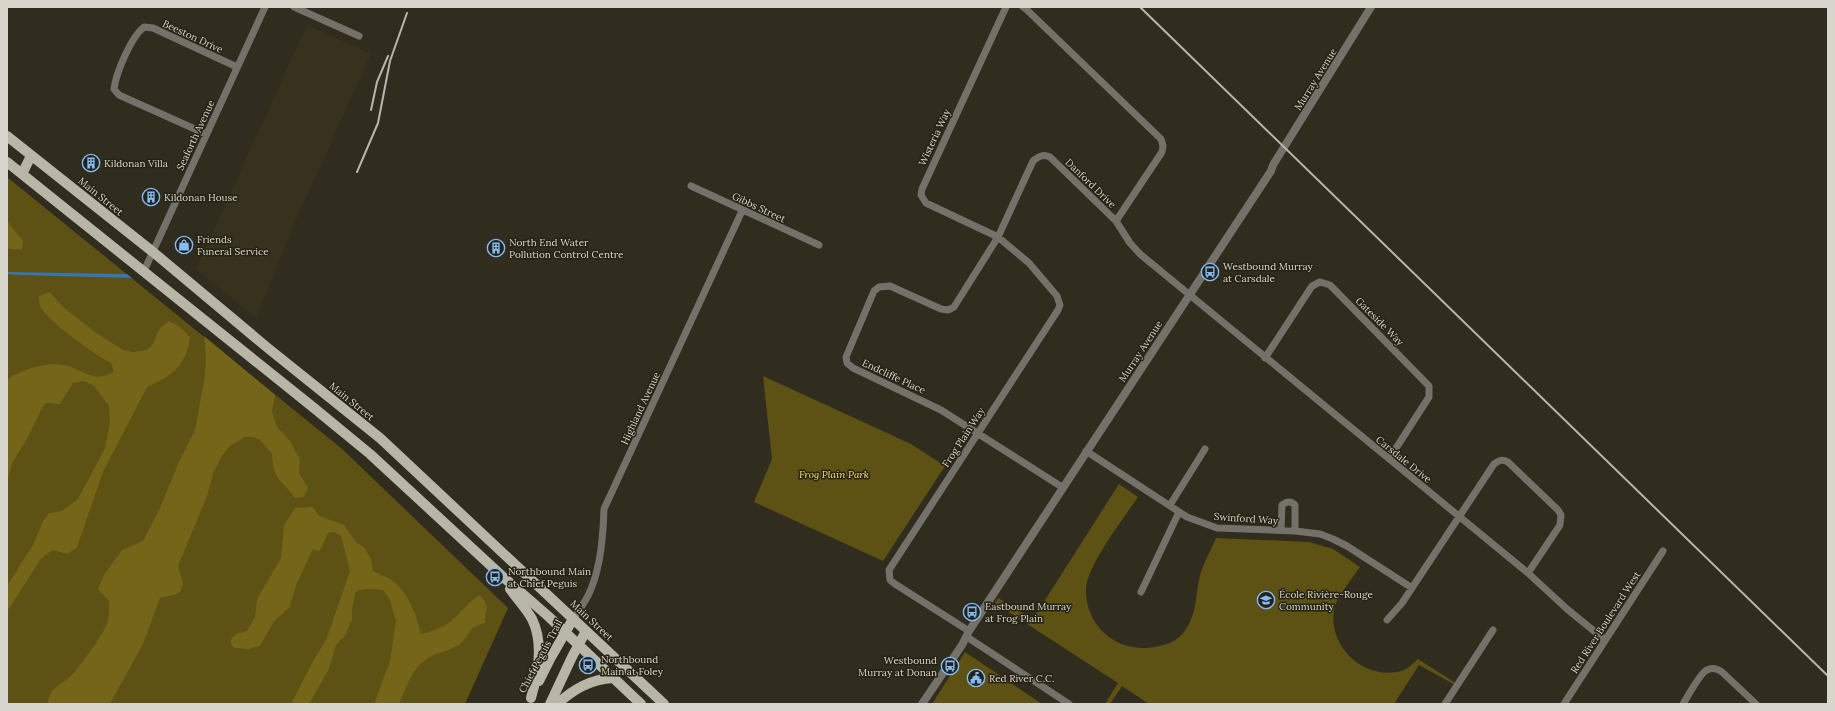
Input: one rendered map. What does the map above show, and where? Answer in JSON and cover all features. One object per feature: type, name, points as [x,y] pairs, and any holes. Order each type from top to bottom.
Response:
[{"type":"main road","name":"Main Street","points":[[7,136],[380,438],[664,704]]},
{"type":"main road","points":[[22,174],[31,156]]},
{"type":"main road","points":[[7,162],[360,445],[565,632],[641,704]]},
{"type":"main road","points":[[502,576],[529,614],[536,633],[538,667],[529,701]]},
{"type":"main road","name":"Chief Peguis Trail","points":[[529,701],[550,659],[574,619]]},
{"type":"main road","points":[[550,704],[586,631]]},
{"type":"main road","points":[[557,704],[570,693],[588,683],[598,679],[613,678]]},
{"type":"street","name":"Seaforth Avenue","points":[[144,271],[265,7]]},
{"type":"street","points":[[294,7],[359,36]]},
{"type":"street","name":"Wisteria Way","points":[[998,237],[926,203],[921,195],[922,189],[1006,7]]},
{"type":"street","points":[[1023,7],[1155,133],[1163,143],[1162,152],[1116,221]]},
{"type":"street","name":"Murray Avenue","points":[[922,704],[962,645],[1062,487],[1271,170],[1371,7]]},
{"type":"street","name":"Beeston Drive","points":[[206,134],[119,95],[114,89],[115,80],[137,33],[144,27],[153,28],[237,67]]},
{"type":"street","name":"Danford Drive","points":[[998,237],[1033,161],[1039,156],[1045,155],[1050,157],[1116,221],[1130,243],[1140,254],[1188,296]]},
{"type":"street","name":"Gibbs Street","points":[[691,186],[818,245]]},
{"type":"street","name":"Highland Avenue","points":[[574,619],[588,597],[594,582],[602,535],[604,509],[742,211]]},
{"type":"street","name":"Endcliffe Place","points":[[998,237],[957,303],[954,307],[948,310],[941,309],[890,286],[879,287],[874,291],[846,357],[847,363],[853,368],[941,410],[1062,487]]},
{"type":"street","name":"Frog Plain Way","points":[[968,634],[890,580],[888,570],[1060,305],[1057,296],[1029,263],[998,237]]},
{"type":"street","name":"Gateside Way","points":[[1265,358],[1312,286],[1320,282],[1330,286],[1429,386],[1429,397],[1388,459]]},
{"type":"street","name":"Carsdale Drive","points":[[1188,296],[1528,573],[1567,609],[1605,640]]},
{"type":"street","points":[[1170,505],[1205,450]]},
{"type":"street","name":"Swinford Way","points":[[1086,452],[1179,512],[1204,524],[1217,528],[1281,530],[1320,534],[1333,538],[1412,588]]},
{"type":"street","points":[[1387,620],[1412,588],[1458,517],[1498,460],[1508,462],[1558,510],[1561,515],[1560,525],[1528,573]]},
{"type":"street","points":[[1281,530],[1282,505],[1293,502],[1295,505],[1295,531]]},
{"type":"street","points":[[1141,592],[1179,512]]},
{"type":"street","name":"Red River Boulevard West","points":[[1564,704],[1663,551]]},
{"type":"street","points":[[1444,704],[1492,630]]},
{"type":"street","points":[[968,634],[1069,704]]},
{"type":"street","points":[[1683,704],[1706,670],[1712,668],[1718,669],[1722,672],[1756,704]]},
{"type":"shaded area","points":[[307,25],[371,54],[292,229],[256,318],[196,269]]},
{"type":"shaded area","points":[[7,221],[23,241],[22,250],[9,249],[7,247]]},
{"type":"shaded area","points":[[50,292],[62,306],[95,332],[123,350],[133,352],[147,350],[153,344],[161,327],[169,321],[180,327],[190,337],[186,355],[177,368],[171,374],[147,387],[103,472],[77,547],[68,554],[52,550],[40,560],[7,612],[7,586],[33,545],[43,521],[49,513],[62,511],[78,499],[105,448],[110,422],[109,406],[94,386],[84,381],[73,383],[60,404],[46,403],[42,408],[27,439],[12,463],[7,483],[7,380],[34,367],[57,364],[100,377],[114,372],[111,363],[72,337],[44,311],[40,304],[39,296]]},
{"type":"shaded area","points":[[204,336],[275,395],[272,412],[277,427],[290,441],[300,459],[299,473],[308,488],[304,497],[295,498],[276,474],[272,454],[261,441],[254,437],[245,437],[230,446],[222,456],[214,471],[207,496],[178,566],[183,583],[181,591],[174,595],[160,598],[143,644],[110,704],[48,704],[52,691],[74,673],[103,632],[109,615],[109,601],[98,589],[104,575],[122,550],[143,541],[160,508],[178,464],[195,430],[205,375],[206,358]]},
{"type":"shaded area","points":[[313,507],[319,516],[344,525],[357,543],[364,547],[371,559],[373,571],[390,579],[402,590],[414,611],[421,634],[436,630],[450,622],[480,595],[485,602],[487,608],[485,623],[474,627],[464,640],[457,646],[425,660],[415,670],[399,704],[374,704],[390,661],[396,621],[390,600],[383,590],[370,589],[359,590],[355,593],[352,620],[344,637],[336,645],[329,669],[309,704],[291,704],[313,661],[326,640],[350,571],[341,536],[334,532],[328,533],[320,551],[313,549],[297,583],[289,608],[274,621],[260,646],[249,649],[234,648],[231,644],[231,639],[236,634],[247,631],[255,617],[257,599],[281,558],[284,525],[295,508]]},
{"type":"green space","points":[[7,177],[341,448],[508,608],[465,704],[7,704]]},
{"type":"green space","name":"Frog Plain Park","points":[[763,376],[911,444],[945,466],[883,561],[754,502],[772,459]]},
{"type":"green space","points":[[1119,484],[1138,497],[1099,555],[1088,579],[1086,589],[1087,603],[1092,616],[1099,627],[1108,636],[1119,643],[1131,647],[1145,648],[1167,644],[1181,636],[1192,617],[1200,575],[1216,538],[1309,542],[1333,549],[1360,567],[1337,602],[1333,620],[1336,634],[1341,646],[1350,656],[1361,665],[1373,670],[1387,673],[1401,671],[1408,668],[1418,659],[1454,682],[1457,686],[1419,665],[1394,704],[1149,704],[1122,686],[1110,704],[1105,704],[1118,683],[995,603],[998,598],[1033,619]]},
{"type":"green space","name":"Red River C.C.","points":[[965,652],[1042,704],[932,704]]},
{"type":"water","points":[[7,272],[127,274],[132,278],[20,275],[7,274]]},
{"type":"railway","points":[[1140,7],[1828,676]]},
{"type":"railway","points":[[357,172],[378,123],[390,61],[407,13]]},
{"type":"railway","points":[[371,110],[377,82],[388,56]]},
{"type":"place","name":"Kildonan Villa","points":[[91,163]]},
{"type":"place","name":"Kildonan House","points":[[151,197]]},
{"type":"place","name":"Friends Funeral Service","points":[[184,245]]},
{"type":"place","name":"North End Water Pollution Control Centre","points":[[496,248]]},
{"type":"place","name":"Westbound Murray at Carsdale","points":[[1210,272]]},
{"type":"place","name":"Northbound Main at Chief Peguis","points":[[495,577]]},
{"type":"place","name":"École Rivière-Rouge Community","points":[[1266,600]]},
{"type":"place","name":"Eastbound Murray at Frog Plain","points":[[972,612]]},
{"type":"place","name":"Northbound Main at Foley","points":[[588,665]]},
{"type":"place","name":"Westbound Murray at Donan","points":[[950,666]]},
{"type":"place","name":"Red River C.C.","points":[[976,678]]}]
